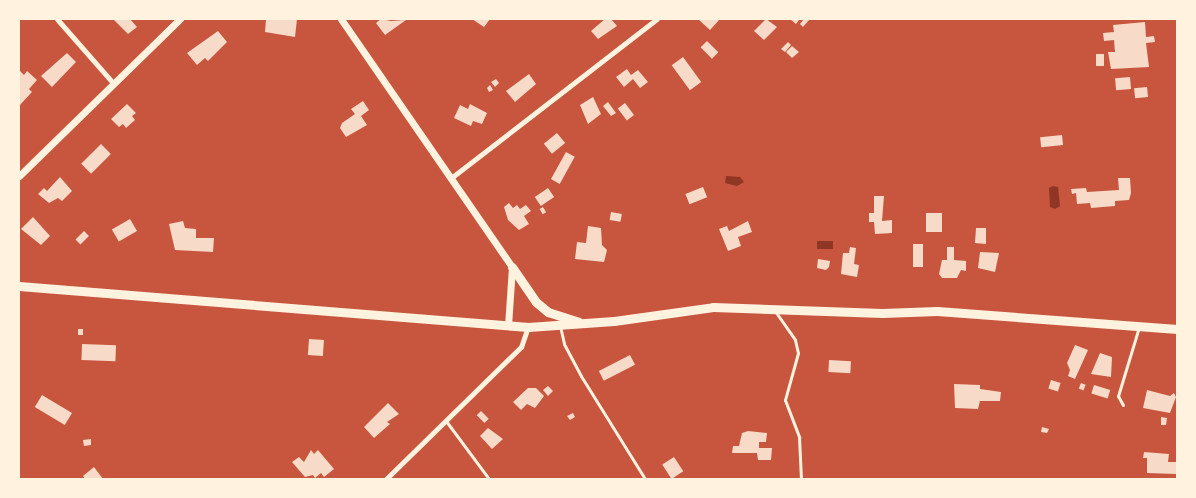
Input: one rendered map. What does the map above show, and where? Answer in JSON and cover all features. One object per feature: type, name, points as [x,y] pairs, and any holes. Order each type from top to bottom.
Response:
[{"type":"main road","points":[[512,267],[536,302],[548,312],[585,324]]},
{"type":"main road","points":[[19,286],[528,327],[585,324],[713,307],[882,313],[937,311],[1177,329]]},
{"type":"street","points":[[57,19],[114,83]]},
{"type":"street","points":[[19,176],[180,19]]},
{"type":"street","points":[[342,19],[512,267],[508,325]]},
{"type":"street","points":[[451,178],[657,19]]},
{"type":"street","points":[[386,479],[521,348],[528,327]]},
{"type":"lane","points":[[774,309],[795,340],[798,353],[785,400],[800,438],[802,479]]},
{"type":"lane","points":[[560,326],[564,344],[580,376],[645,479]]},
{"type":"lane","points":[[1123,405],[1118,396],[1140,326]]},
{"type":"lane","points":[[446,421],[489,479]]},
{"type":"shaded area","points":[[726,176],[740,177],[744,182],[737,186],[725,183]]},
{"type":"shaded area","points":[[1053,186],[1058,187],[1060,206],[1055,209],[1050,207],[1049,188]]},
{"type":"shaded area","points":[[817,241],[833,241],[833,249],[817,249]]},
{"type":"building","points":[[113,19],[130,19],[137,27],[128,34]]},
{"type":"building","points":[[266,19],[297,19],[295,37],[265,32]]},
{"type":"building","points":[[381,19],[391,21],[406,20],[385,35],[376,23]]},
{"type":"building","points":[[472,19],[490,19],[484,27]]},
{"type":"building","points":[[605,19],[611,19],[617,26],[598,39],[591,31]]},
{"type":"building","points":[[698,19],[720,19],[710,30]]},
{"type":"building","points":[[766,19],[777,27],[764,40],[754,31]]},
{"type":"building","points":[[790,19],[797,19],[799,20],[796,24]]},
{"type":"building","points":[[804,19],[809,20],[803,27],[800,24]]},
{"type":"building","points":[[1145,22],[1146,37],[1154,36],[1155,42],[1146,43],[1149,67],[1111,69],[1108,52],[1115,52],[1114,40],[1104,41],[1103,33],[1114,32],[1113,25]]},
{"type":"building","points":[[218,31],[227,42],[208,61],[205,58],[197,65],[187,53]]},
{"type":"building","points":[[707,41],[718,52],[712,59],[701,47]]},
{"type":"building","points":[[788,42],[791,45],[785,52],[781,49]]},
{"type":"building","points":[[792,46],[799,52],[792,58],[786,52]]},
{"type":"building","points":[[67,53],[76,62],[52,87],[41,76]]},
{"type":"building","points":[[1096,54],[1104,54],[1104,66],[1096,66]]},
{"type":"building","points":[[683,57],[701,82],[690,90],[672,65]]},
{"type":"building","points":[[627,69],[631,75],[638,70],[648,82],[640,88],[633,79],[624,87],[616,77]]},
{"type":"building","points":[[19,70],[24,75],[27,71],[37,80],[29,89],[32,92],[19,106]]},
{"type":"building","points":[[529,74],[536,84],[515,102],[506,91]]},
{"type":"building","points":[[1130,77],[1131,89],[1116,90],[1115,78]]},
{"type":"building","points":[[496,79],[499,83],[495,87],[491,82]]},
{"type":"building","points":[[490,85],[493,90],[489,92],[487,88]]},
{"type":"building","points":[[1147,87],[1148,97],[1135,98],[1134,88]]},
{"type":"building","points":[[593,97],[601,114],[588,124],[580,105]]},
{"type":"building","points":[[363,101],[369,110],[361,116],[367,125],[346,137],[340,128],[342,123],[355,114],[351,109]]},
{"type":"building","points":[[608,102],[616,113],[611,116],[603,106]]},
{"type":"building","points":[[625,103],[634,115],[627,120],[618,108]]},
{"type":"building","points":[[127,104],[136,113],[132,116],[135,120],[126,128],[123,124],[119,127],[111,119]]},
{"type":"building","points":[[470,104],[487,113],[482,124],[473,121],[471,126],[454,118],[460,105],[468,109]]},
{"type":"building","points":[[557,133],[565,143],[552,154],[544,144]]},
{"type":"building","points":[[1062,135],[1063,145],[1041,147],[1040,137]]},
{"type":"building","points":[[101,144],[111,154],[91,174],[81,164]]},
{"type":"building","points":[[566,152],[575,157],[560,184],[551,179]]},
{"type":"building","points":[[60,177],[72,191],[62,201],[58,198],[49,203],[38,194],[44,188],[47,191]]},
{"type":"building","points":[[1118,178],[1130,178],[1131,193],[1129,200],[1115,201],[1115,206],[1091,208],[1090,203],[1077,204],[1076,193],[1072,194],[1071,189],[1086,188],[1087,192],[1119,190]]},
{"type":"building","points":[[703,187],[707,197],[690,204],[685,194]]},
{"type":"building","points":[[548,188],[554,197],[541,206],[535,197]]},
{"type":"building","points":[[874,196],[884,196],[882,221],[892,220],[892,233],[875,234],[874,222],[869,222],[869,213],[874,213]]},
{"type":"building","points":[[509,203],[513,208],[517,205],[520,209],[526,205],[531,211],[524,216],[529,224],[519,230],[508,220],[504,207]]},
{"type":"building","points":[[543,207],[546,212],[543,214],[540,209]]},
{"type":"building","points":[[611,212],[622,214],[620,222],[610,220]]},
{"type":"building","points":[[926,213],[942,213],[942,232],[926,232]]},
{"type":"building","points":[[33,217],[50,236],[41,245],[21,229]]},
{"type":"building","points":[[130,219],[137,231],[119,242],[112,230]]},
{"type":"building","points":[[183,221],[185,228],[196,229],[196,238],[214,238],[213,252],[175,250],[169,224]]},
{"type":"building","points":[[748,221],[752,232],[738,237],[741,246],[728,251],[719,229],[727,226],[729,231]]},
{"type":"building","points":[[588,226],[601,228],[602,245],[607,250],[604,262],[575,259],[577,242],[586,243]]},
{"type":"building","points":[[976,228],[986,228],[986,244],[975,243]]},
{"type":"building","points":[[84,231],[89,236],[80,244],[76,239]]},
{"type":"building","points":[[913,244],[923,244],[923,267],[913,267]]},
{"type":"building","points":[[850,247],[856,248],[854,264],[859,265],[857,277],[841,274],[843,253],[849,253]]},
{"type":"building","points":[[947,247],[954,247],[954,260],[966,261],[966,271],[961,270],[957,278],[942,278],[939,274],[942,260],[947,260]]},
{"type":"building","points":[[980,252],[999,253],[995,272],[978,268]]},
{"type":"building","points":[[818,259],[830,261],[829,267],[826,270],[817,268]]},
{"type":"building","points":[[78,329],[83,329],[83,335],[78,335]]},
{"type":"building","points":[[309,339],[324,340],[323,356],[308,355]]},
{"type":"building","points":[[82,344],[116,345],[115,361],[81,360]]},
{"type":"building","points":[[1075,345],[1088,350],[1075,379],[1068,376],[1070,370],[1067,363]]},
{"type":"building","points":[[1100,353],[1112,357],[1111,377],[1091,374]]},
{"type":"building","points":[[630,355],[635,365],[604,381],[599,371]]},
{"type":"building","points":[[829,360],[851,361],[850,373],[828,372]]},
{"type":"building","points":[[1051,380],[1061,383],[1058,392],[1048,389]]},
{"type":"building","points":[[1081,383],[1086,385],[1083,390],[1079,389]]},
{"type":"building","points":[[954,384],[980,385],[980,389],[1001,392],[1000,401],[980,401],[978,409],[955,408]]},
{"type":"building","points":[[1094,385],[1110,390],[1108,399],[1091,394]]},
{"type":"building","points":[[548,386],[553,391],[548,396],[543,390]]},
{"type":"building","points":[[528,388],[536,388],[544,396],[535,408],[527,404],[521,410],[513,402]]},
{"type":"building","points":[[1147,390],[1170,396],[1174,393],[1176,397],[1170,413],[1143,408]]},
{"type":"building","points":[[42,395],[72,413],[65,425],[35,407]]},
{"type":"building","points":[[388,403],[399,414],[387,422],[390,424],[374,438],[364,427]]},
{"type":"building","points":[[481,411],[489,419],[485,423],[477,415]]},
{"type":"building","points":[[573,413],[575,417],[570,420],[567,416]]},
{"type":"building","points":[[1161,417],[1167,418],[1166,425],[1161,425]]},
{"type":"building","points":[[1042,427],[1049,429],[1047,433],[1041,432]]},
{"type":"building","points":[[488,428],[503,439],[492,449],[480,436]]},
{"type":"building","points":[[748,431],[767,433],[766,442],[759,442],[759,448],[772,448],[771,460],[758,460],[757,453],[732,453],[733,446],[739,446],[742,433]]},
{"type":"building","points":[[91,439],[91,445],[84,446],[83,440]]},
{"type":"building","points":[[311,450],[314,454],[318,450],[334,469],[324,477],[321,473],[315,478],[313,475],[305,477],[292,462],[299,457],[304,462]]},
{"type":"building","points":[[1144,452],[1169,454],[1168,462],[1176,462],[1176,474],[1147,473],[1147,458],[1143,458]]},
{"type":"building","points":[[674,457],[683,471],[672,479],[662,465]]},
{"type":"building","points":[[94,467],[103,479],[85,479],[83,476]]}]
